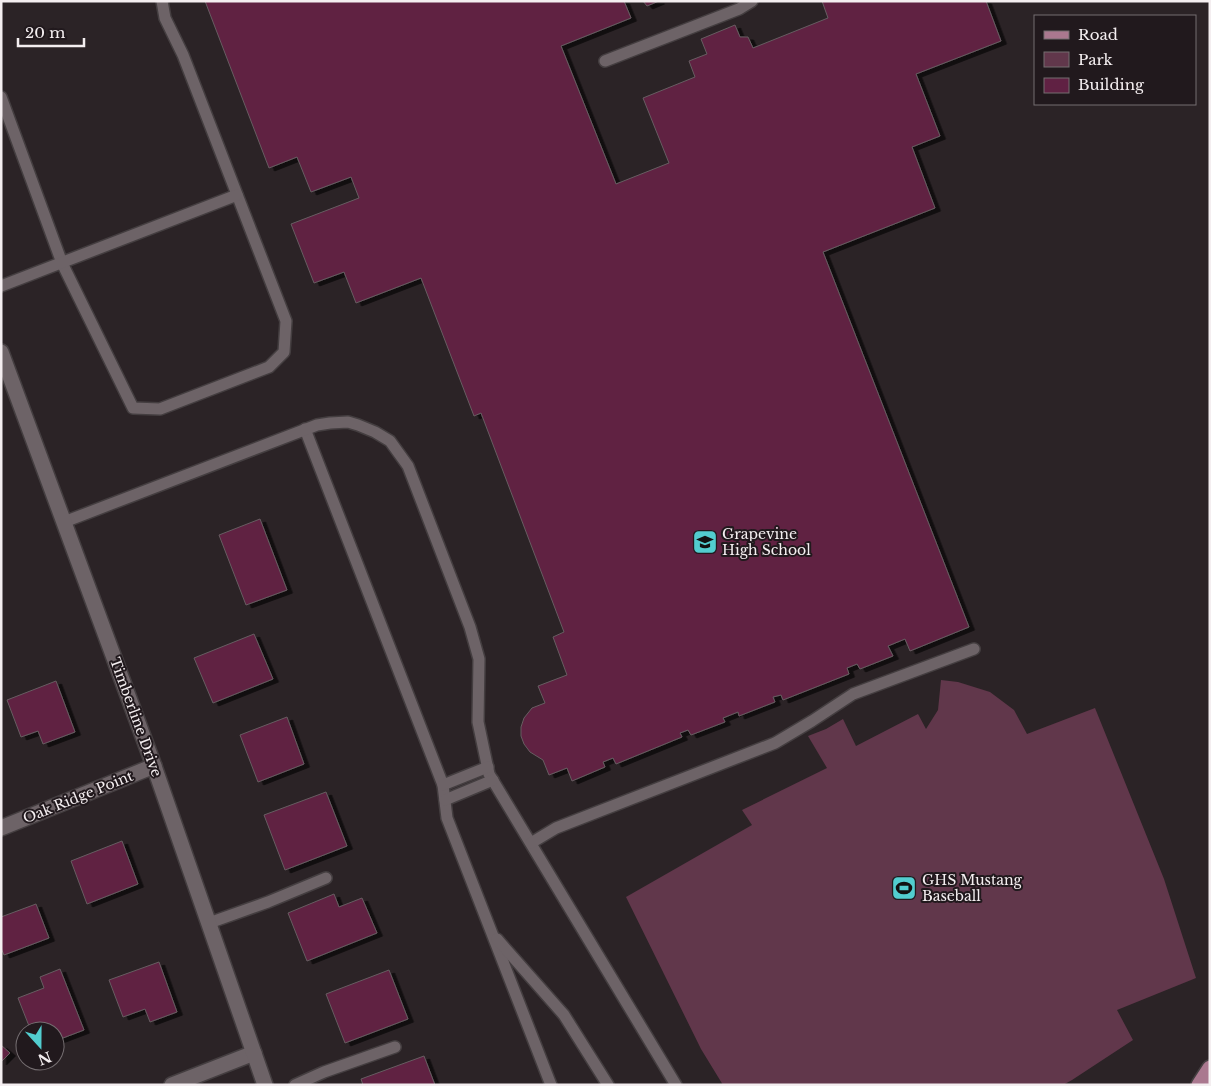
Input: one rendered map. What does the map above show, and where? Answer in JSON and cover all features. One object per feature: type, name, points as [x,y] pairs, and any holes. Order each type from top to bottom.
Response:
[{"type":"main road","points":[[1198,1085],[1210,1068]]},
{"type":"street","name":"Timberline Drive","points":[[1,352],[154,766],[265,1085]]},
{"type":"street","name":"Oak Ridge Point","points":[[1,828],[154,766]]},
{"type":"street","points":[[172,1085],[254,1053]]},
{"type":"lane","points":[[1,97],[62,263],[133,408],[160,409],[269,367],[284,352],[286,321],[183,55],[165,18],[162,1]]},
{"type":"lane","points":[[604,61],[738,9],[752,1]]},
{"type":"lane","points":[[1,286],[237,195]]},
{"type":"lane","points":[[64,522],[305,429],[330,423],[348,422],[375,432],[390,441],[408,466],[470,627],[479,658],[478,722],[489,774],[676,1085]]},
{"type":"lane","points":[[305,429],[443,785],[447,818],[551,1085]]},
{"type":"lane","points":[[530,843],[556,828],[775,743],[853,694],[974,649]]},
{"type":"lane","points":[[443,785],[488,767]]},
{"type":"lane","points":[[445,800],[493,780]]},
{"type":"lane","points":[[209,923],[268,902],[326,878]]},
{"type":"lane","points":[[491,932],[564,1015],[608,1085]]},
{"type":"lane","points":[[295,1085],[324,1072],[395,1047]]},
{"type":"green space","name":"GHS Mustang Baseball","points":[[941,680],[958,682],[990,692],[1014,710],[1027,734],[1095,708],[1164,879],[1196,978],[1117,1010],[1133,1040],[1063,1085],[723,1085],[701,1049],[626,897],[752,825],[742,810],[827,768],[808,736],[826,729],[843,719],[856,746],[918,714],[926,729],[938,710]]},
{"type":"building","name":"Grapevine High School","points":[[205,1],[624,1],[631,18],[561,46],[616,184],[669,163],[643,98],[695,77],[689,61],[707,54],[701,39],[735,25],[740,37],[748,37],[753,48],[828,18],[822,1],[986,1],[1001,41],[916,74],[940,136],[912,147],[935,208],[823,252],[969,627],[910,651],[905,639],[888,646],[893,656],[860,669],[857,664],[847,668],[849,674],[783,700],[781,695],[773,697],[775,702],[739,716],[738,712],[723,718],[725,722],[691,735],[688,730],[680,733],[682,737],[616,764],[613,758],[603,762],[605,767],[572,781],[567,768],[549,775],[543,760],[530,752],[524,744],[521,736],[521,727],[524,718],[532,708],[545,703],[538,686],[567,675],[553,637],[564,632],[481,413],[474,416],[421,278],[356,303],[344,272],[314,283],[291,224],[359,198],[351,177],[311,192],[297,157],[269,168]]},
{"type":"building","points":[[643,1],[659,1],[647,6]]},
{"type":"building","points":[[260,519],[287,590],[246,605],[219,535]]},
{"type":"building","points":[[254,634],[273,679],[213,703],[194,658]]},
{"type":"building","points":[[56,681],[75,732],[43,744],[38,731],[21,737],[7,700]]},
{"type":"building","points":[[287,717],[304,764],[258,782],[240,735]]},
{"type":"building","points":[[326,792],[347,846],[285,870],[264,815]]},
{"type":"building","points":[[122,841],[138,884],[87,904],[71,861]]},
{"type":"building","points":[[334,894],[339,907],[362,898],[377,933],[307,961],[288,913]]},
{"type":"building","points":[[36,904],[49,938],[4,955],[1,948],[1,917]]},
{"type":"building","points":[[159,962],[177,1012],[150,1022],[145,1009],[123,1017],[109,980]]},
{"type":"building","points":[[60,969],[84,1030],[65,1037],[65,1021],[27,1021],[18,998],[44,988],[40,977]]},
{"type":"building","points":[[389,970],[408,1019],[345,1043],[326,994]]},
{"type":"building","points":[[1,1045],[10,1053],[1,1062]]},
{"type":"building","points":[[424,1056],[435,1085],[363,1085],[361,1079]]},
{"type":"place","name":"Grapevine High School","points":[[705,542]]},
{"type":"place","name":"GHS Mustang Baseball","points":[[904,888]]}]
